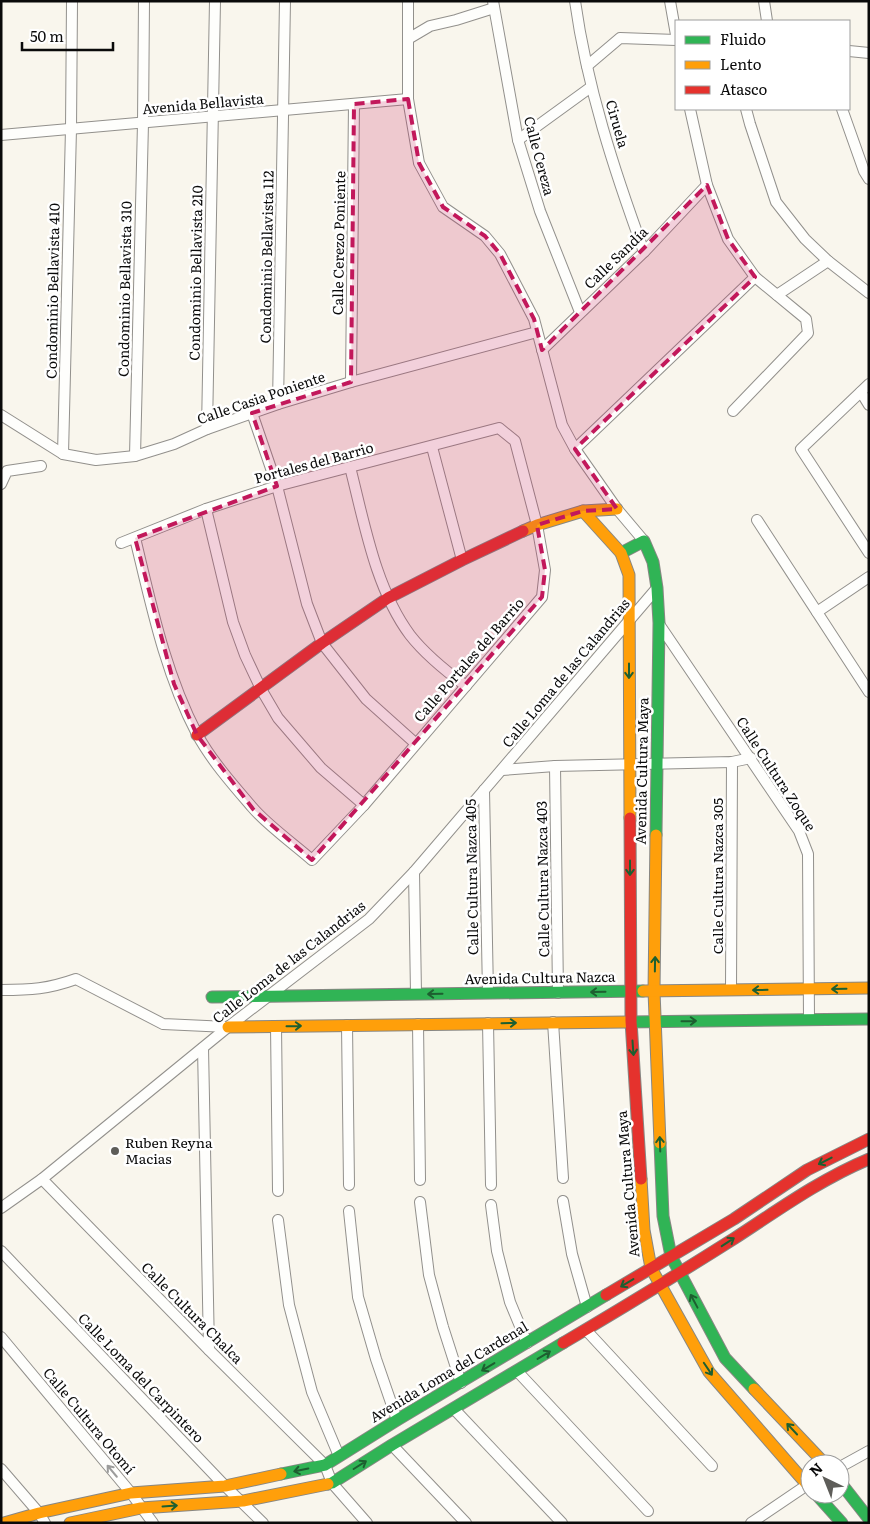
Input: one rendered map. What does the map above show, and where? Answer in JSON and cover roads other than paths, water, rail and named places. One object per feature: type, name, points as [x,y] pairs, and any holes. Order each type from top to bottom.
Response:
[{"type":"street","name":"Condominio Bellavista 410","points":[[63,454],[71,129],[72,1]]},
{"type":"street","name":"Condominio Bellavista 310","points":[[135,456],[144,123],[144,1]]},
{"type":"street","name":"Condominio Bellavista 210","points":[[207,430],[215,1]]},
{"type":"street","name":"Condominio Bellavista 112","points":[[278,404],[286,1]]},
{"type":"street","name":"Avenida Cultura Maya","points":[[408,1],[408,99],[419,163],[443,207],[484,236],[500,254],[534,319],[562,425],[575,449],[617,508],[644,541],[653,562],[659,623],[654,991],[663,1216],[672,1256],[679,1273],[725,1358],[816,1454]]},
{"type":"street","name":"Ciruela","points":[[575,1],[591,87],[623,195],[644,252]]},
{"type":"street","points":[[670,1],[675,29]]},
{"type":"street","points":[[764,1],[767,20]]},
{"type":"street","points":[[408,39],[430,26],[456,20],[494,5]]},
{"type":"street","name":"Calle Cereza","points":[[494,5],[518,140],[540,211],[580,312]]},
{"type":"street","points":[[587,66],[620,38],[675,40]]},
{"type":"street","points":[[850,51],[869,53]]},
{"type":"street","points":[[518,140],[591,87]]},
{"type":"street","name":"Avenida Bellavista","points":[[1,136],[408,99]]},
{"type":"street","name":"Calle Cerezo Poniente","points":[[352,382],[354,104]]},
{"type":"street","points":[[690,110],[707,185],[728,239],[755,277],[806,318],[808,333],[733,411]]},
{"type":"street","points":[[746,110],[776,202],[805,239],[828,261],[869,293]]},
{"type":"street","points":[[842,110],[864,171],[869,179]]},
{"type":"street","name":"Calle Sandía","points":[[542,350],[644,252],[707,185]]},
{"type":"street","points":[[777,295],[828,261]]},
{"type":"street","points":[[575,449],[755,277]]},
{"type":"street","name":"Calle Casia Poniente","points":[[1,415],[63,454],[96,460],[135,456],[174,444],[278,404],[537,332]]},
{"type":"street","points":[[869,384],[801,449],[869,553]]},
{"type":"street","points":[[860,392],[869,405]]},
{"type":"street","points":[[252,413],[277,486],[308,604],[322,644],[366,698],[415,743]]},
{"type":"street","name":"Portales del Barrio","points":[[121,543],[206,509],[277,486],[500,428],[515,441]]},
{"type":"street","name":"Calle Portales del Barrio","points":[[197,735],[253,809],[312,860],[364,804],[542,597],[545,570],[538,525],[515,441]]},
{"type":"street","points":[[432,446],[462,560]]},
{"type":"street","points":[[1,484],[7,472],[41,466]]},
{"type":"street","points":[[350,467],[372,550],[388,598],[410,635],[446,671],[466,686]]},
{"type":"street","points":[[135,538],[150,602],[174,684],[197,735],[388,598],[462,560],[538,525],[583,511],[617,508]]},
{"type":"street","points":[[206,509],[233,622],[245,655],[261,689],[278,718],[321,768],[364,804]]},
{"type":"street","name":"Avenida Cultura Maya","points":[[583,511],[621,553],[629,575],[630,992],[644,1230],[651,1268],[659,1286],[709,1372],[800,1475]]},
{"type":"street","points":[[757,520],[869,692]]},
{"type":"street","points":[[621,553],[644,541]]},
{"type":"street","points":[[817,612],[869,577]]},
{"type":"street","name":"Calle Loma de las Calandrias","points":[[1,1208],[42,1179],[228,1026],[369,919],[414,872],[656,588]]},
{"type":"street","name":"Calle Cultura Zoque","points":[[659,623],[799,832],[808,854],[809,1020]]},
{"type":"street","points":[[502,770],[555,766],[732,762],[751,758]]},
{"type":"street","name":"Calle Cultura Nazca 305","points":[[731,990],[732,762]]},
{"type":"street","name":"Calle Cultura Nazca 403","points":[[555,766],[558,992]]},
{"type":"street","name":"Calle Cultura Nazca 405","points":[[484,790],[488,993]]},
{"type":"street","points":[[414,872],[416,994]]},
{"type":"street","points":[[1,990],[39,990],[57,986],[76,978],[163,1024],[276,1026],[869,1019]]},
{"type":"street","name":"Avenida Cultura Nazca","points":[[212,997],[869,988]]},
{"type":"street","points":[[553,1022],[563,1178]]},
{"type":"street","points":[[488,1023],[491,1185]]},
{"type":"street","points":[[418,1024],[420,1180]]},
{"type":"street","points":[[347,1025],[349,1185]]},
{"type":"street","points":[[276,1026],[278,1191]]},
{"type":"street","points":[[203,1048],[210,1350]]},
{"type":"street","name":"Avenida Loma del Cardenal","points":[[4,1523],[42,1518],[131,1493],[225,1486],[325,1465],[734,1219],[807,1170],[869,1138]]},
{"type":"street","points":[[846,1150],[852,1166]]},
{"type":"street","points":[[70,1523],[141,1508],[243,1502],[332,1483],[392,1444],[659,1286],[814,1187],[869,1159]]},
{"type":"street","points":[[807,1170],[814,1187]]},
{"type":"street","name":"Calle Cultura Chalca","points":[[42,1179],[325,1465]]},
{"type":"street","points":[[420,1202],[429,1274],[443,1327],[462,1383]]},
{"type":"street","points":[[563,1202],[572,1254],[587,1307]]},
{"type":"street","points":[[491,1205],[497,1251],[510,1302],[527,1343]]},
{"type":"street","points":[[349,1211],[358,1297],[376,1359],[397,1420]]},
{"type":"street","points":[[278,1220],[289,1305],[312,1392],[339,1456]]},
{"type":"street","name":"Calle Loma del Carpintero","points":[[1,1251],[225,1486],[243,1502],[260,1522]]},
{"type":"street","points":[[586,1330],[712,1466]]},
{"type":"street","name":"Calle Cultura Otomí","points":[[1,1338],[131,1493],[153,1523]]},
{"type":"street","points":[[517,1371],[648,1511]]},
{"type":"street","points":[[454,1409],[562,1523]]},
{"type":"street","points":[[392,1444],[466,1523]]},
{"type":"street","points":[[850,1462],[869,1452]]},
{"type":"street","points":[[325,1465],[332,1483],[367,1523]]},
{"type":"street","points":[[1,1468],[42,1518]]},
{"type":"street","points":[[751,1523],[800,1491]]},
{"type":"street","points":[[850,1495],[869,1519]]},
{"type":"street","points":[[825,1504],[842,1523]]},
{"type":"place","name":"Ruben Reyna Macias","points":[[115,1151]]}]
